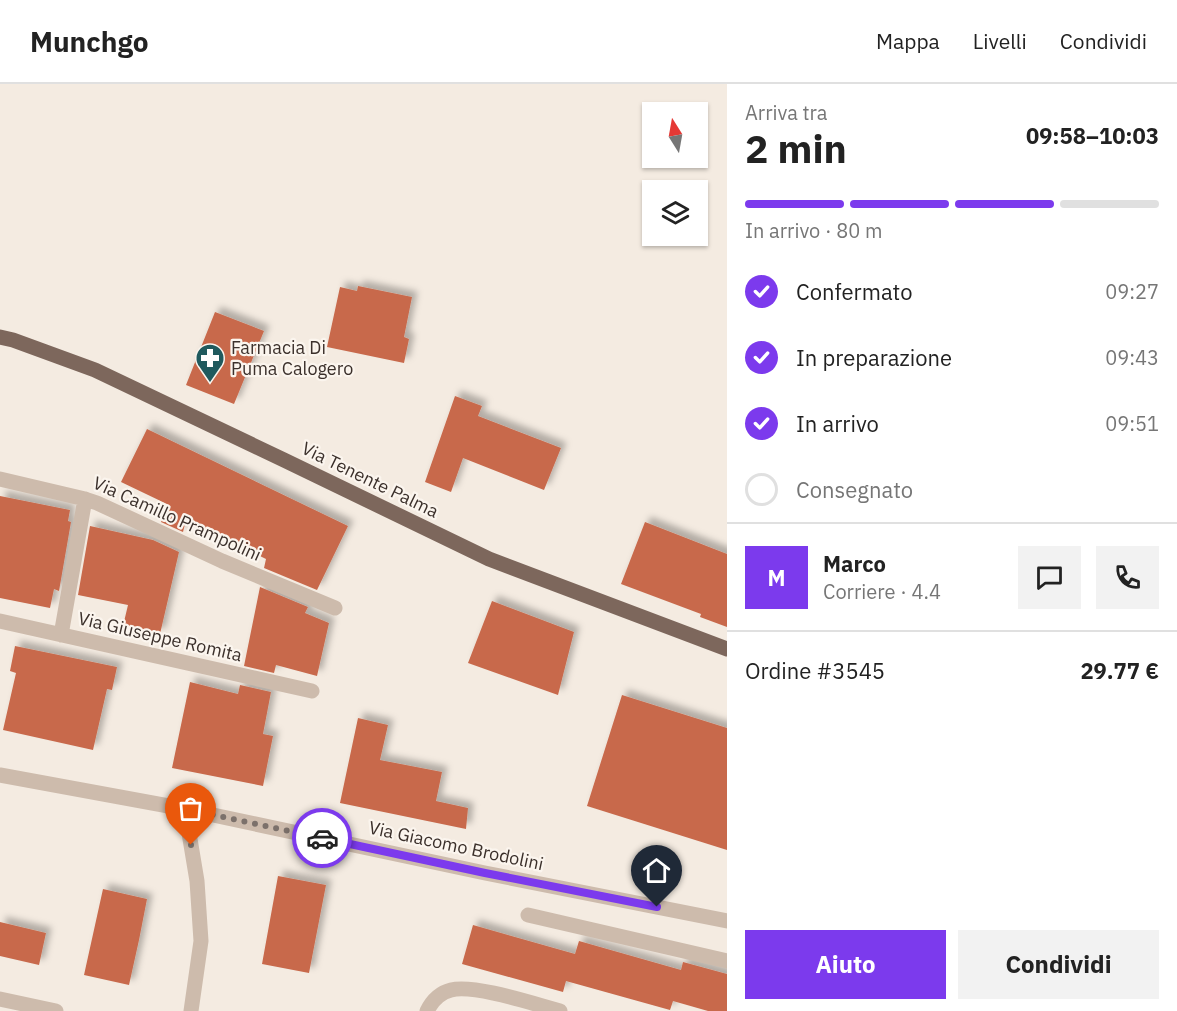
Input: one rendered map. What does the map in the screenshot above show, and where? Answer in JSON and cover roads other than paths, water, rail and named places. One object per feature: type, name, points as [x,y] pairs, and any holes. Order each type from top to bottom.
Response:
[{"type":"main road","name":"Via Tenente Palma","points":[[0,337],[95,370],[489,559],[727,649]]},
{"type":"street","name":"Via Camillo Prampolini","points":[[0,479],[97,503],[222,561],[335,608]]},
{"type":"street","points":[[61,635],[85,499]]},
{"type":"street","name":"Via Giuseppe Romita","points":[[0,621],[312,691]]},
{"type":"street","name":"Via Giacomo Brodolini","points":[[0,775],[185,809],[485,873],[727,921]]},
{"type":"street","points":[[185,809],[197,881],[201,940],[191,1011]]},
{"type":"street","points":[[528,915],[727,961]]},
{"type":"street","points":[[427,1011],[441,994],[459,988],[483,991],[554,1010]]},
{"type":"street","points":[[0,999],[56,1011]]},
{"type":"place","name":"Farmacia Di Puma Calogero","points":[[210,384]]}]
